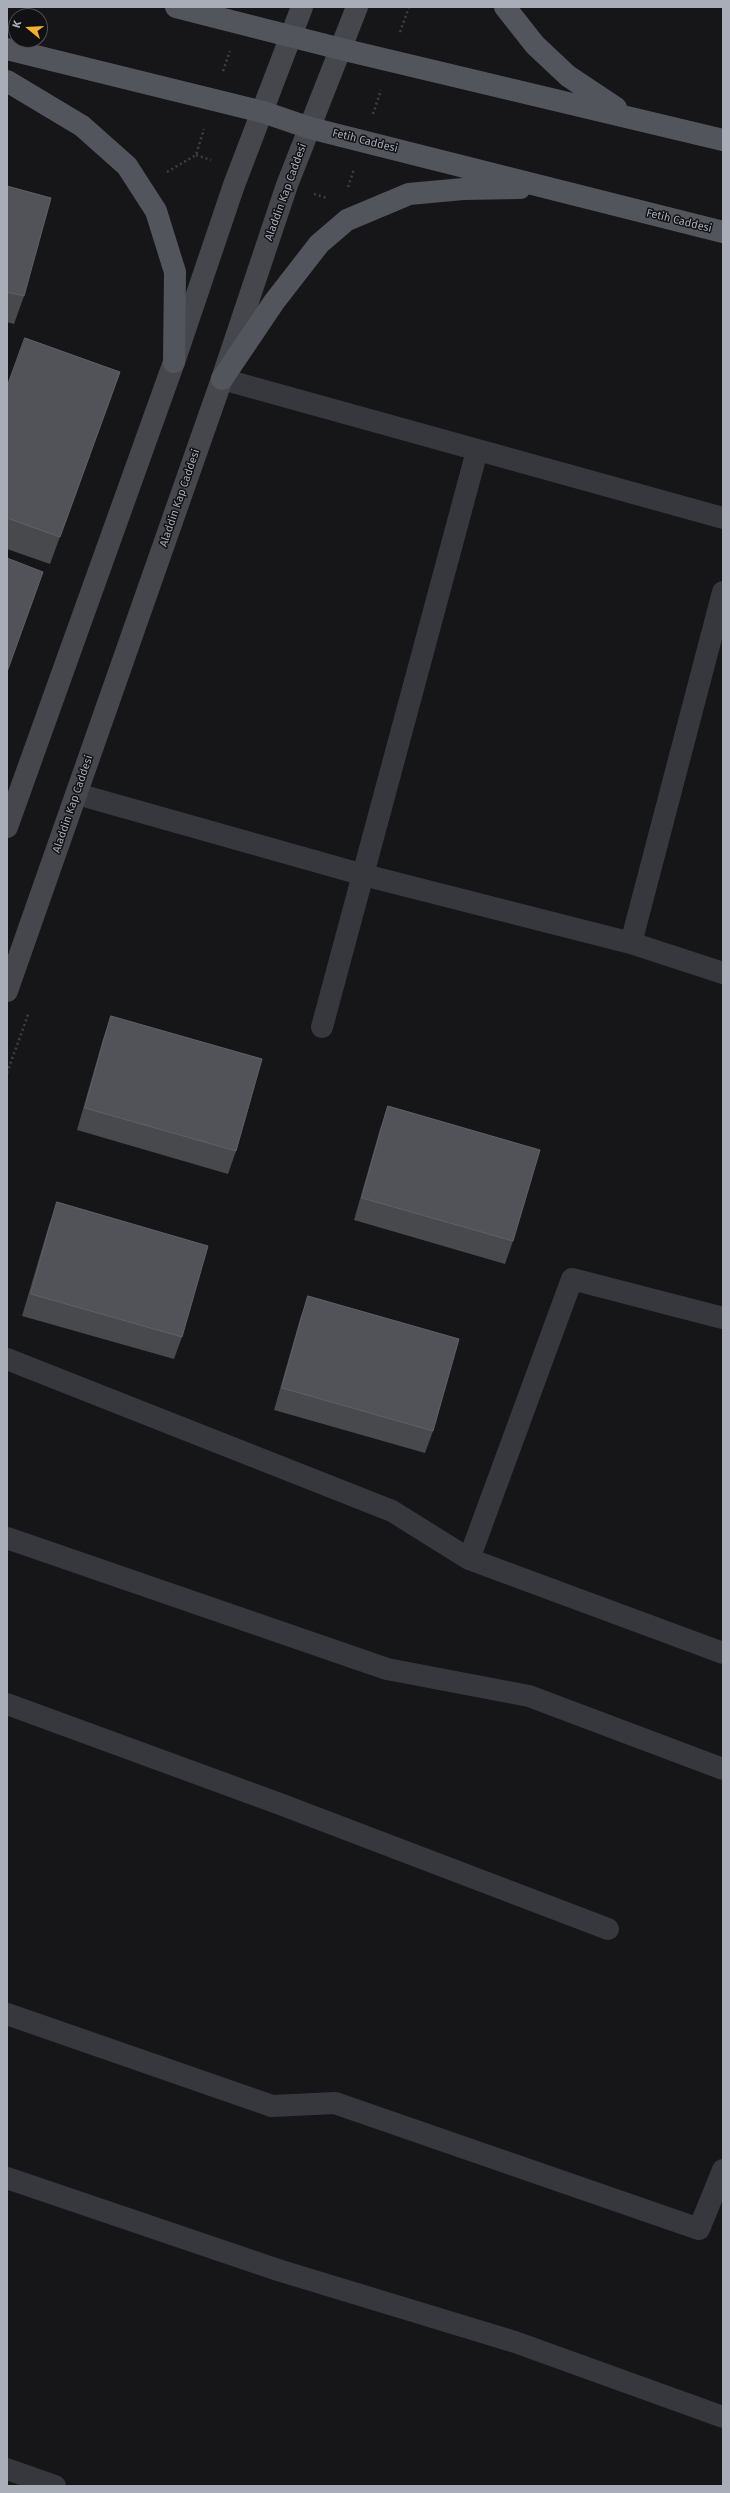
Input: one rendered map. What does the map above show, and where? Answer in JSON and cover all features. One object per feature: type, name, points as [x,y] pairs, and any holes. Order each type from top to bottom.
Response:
[{"type":"main road","points":[[176,7],[341,49],[723,140]]},
{"type":"main road","points":[[505,7],[534,44],[568,76],[627,116]]},
{"type":"main road","name":"Fetih Caddesi","points":[[7,48],[263,112],[310,128],[723,232]]},
{"type":"main road","points":[[7,81],[82,126],[127,166],[156,211],[175,272],[174,362]]},
{"type":"main road","points":[[222,379],[274,302],[314,250],[347,220],[409,194],[463,189],[549,187]]},
{"type":"street","points":[[9,816],[174,362],[234,185],[302,7]]},
{"type":"street","name":"Aladdin Kap Caddesi","points":[[7,991],[222,379],[287,185],[357,7]]},
{"type":"street","points":[[222,379],[477,451],[723,518]]},
{"type":"street","points":[[322,1027],[477,451]]},
{"type":"street","points":[[631,943],[723,592]]},
{"type":"street","points":[[77,794],[364,875],[631,943],[723,972]]},
{"type":"street","points":[[469,1560],[572,1279],[723,1318]]},
{"type":"street","points":[[7,1359],[392,1511],[469,1560],[723,1653]]},
{"type":"street","points":[[7,1538],[387,1669],[529,1696],[723,1769]]},
{"type":"street","points":[[7,1704],[316,1818],[608,1929]]},
{"type":"street","points":[[7,2014],[272,2106],[335,2103],[699,2229],[723,2170]]},
{"type":"street","points":[[7,2178],[278,2270],[515,2342],[723,2417]]},
{"type":"street","points":[[7,2469],[56,2486]]},
{"type":"path","points":[[7,1073],[31,1005]]},
{"type":"building","points":[[7,186],[51,198],[24,296],[7,292]]},
{"type":"building","points":[[25,338],[120,372],[60,537],[7,518],[7,387]]},
{"type":"building","points":[[7,558],[43,572],[7,672]]},
{"type":"building","points":[[111,1016],[262,1059],[236,1151],[85,1108]]},
{"type":"building","points":[[388,1106],[540,1150],[513,1241],[362,1198]]},
{"type":"building","points":[[57,1202],[208,1246],[182,1337],[31,1294]]},
{"type":"building","points":[[308,1296],[459,1339],[433,1431],[282,1388]]}]
